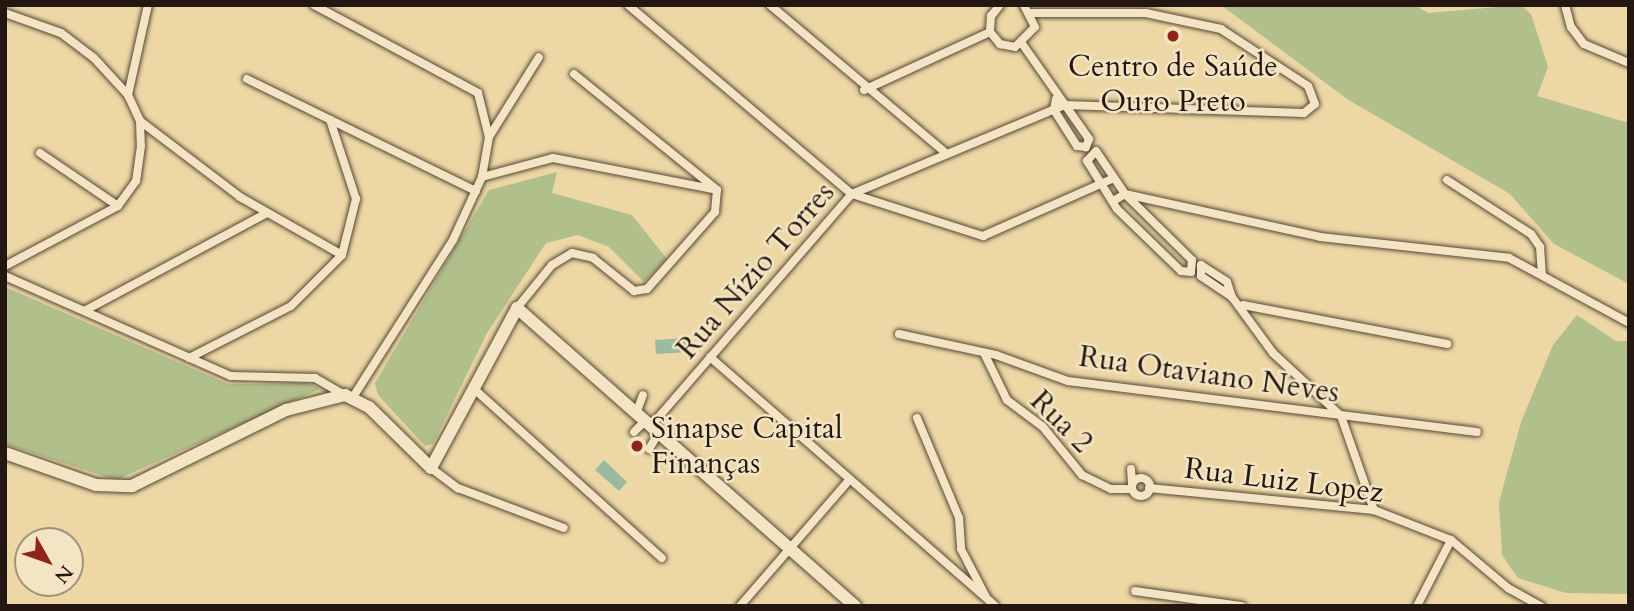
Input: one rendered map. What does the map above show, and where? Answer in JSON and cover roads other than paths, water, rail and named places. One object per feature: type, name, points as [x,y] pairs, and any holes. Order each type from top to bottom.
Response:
[{"type":"street","points":[[128,95],[148,5]]},
{"type":"street","points":[[314,5],[478,93],[489,137]]},
{"type":"street","points":[[628,5],[852,194],[983,236],[1102,185],[1114,177]]},
{"type":"street","points":[[770,5],[864,90],[947,154]]},
{"type":"street","points":[[1000,5],[991,16],[990,32],[1000,44],[1023,45]]},
{"type":"street","points":[[1023,45],[1033,34],[1032,13],[1024,5]]},
{"type":"street","points":[[1565,5],[1571,27],[1584,44],[1629,63]]},
{"type":"street","points":[[5,13],[77,42],[128,95],[140,121],[136,181],[118,206],[5,266]]},
{"type":"street","name":"Rua Nízio Torres","points":[[647,424],[710,357],[852,194],[1065,105],[1304,113],[1315,104],[1308,86],[1221,29],[1146,13],[1032,13]]},
{"type":"street","points":[[864,90],[990,32]]},
{"type":"street","points":[[1023,45],[1056,99],[1065,105],[1089,139],[1086,148],[1077,146],[1054,110],[1056,99]]},
{"type":"street","points":[[5,453],[96,485],[132,486],[286,410],[349,396],[453,240],[482,177],[489,137],[539,57]]},
{"type":"street","points":[[574,74],[718,190]]},
{"type":"street","points":[[247,79],[476,191]]},
{"type":"street","points":[[188,358],[291,306],[342,254],[356,199],[330,120]]},
{"type":"street","points":[[140,121],[267,214],[342,254]]},
{"type":"street","points":[[1093,152],[1114,177],[1125,194],[1192,260],[1191,272],[1181,271],[1113,201],[1087,161],[1093,152]]},
{"type":"street","points":[[40,153],[118,206]]},
{"type":"street","points":[[482,177],[554,159],[718,190]]},
{"type":"street","points":[[1447,180],[1531,234],[1540,247],[1542,274]]},
{"type":"street","points":[[431,468],[517,309],[552,265],[572,253],[583,252],[641,291],[710,218],[718,190]]},
{"type":"street","points":[[1113,201],[1125,194],[1320,237],[1468,250],[1542,274],[1629,323]]},
{"type":"street","points":[[86,310],[267,214]]},
{"type":"street","points":[[1232,297],[1227,282],[1201,265],[1200,276],[1243,305],[1273,353],[1341,416],[1374,510]]},
{"type":"street","points":[[5,276],[231,376],[314,378],[349,396],[431,468],[458,488],[564,528]]},
{"type":"street","points":[[1243,305],[1447,344]]},
{"type":"street","points":[[517,309],[855,606]]},
{"type":"street","name":"Rua Otaviano Neves","points":[[899,334],[985,355],[1068,381],[1477,432]]},
{"type":"street","name":"Rua 2","points":[[985,355],[1007,400],[1043,427],[1082,475],[1111,489],[1132,487],[1141,479],[1149,488]]},
{"type":"street","points":[[710,357],[995,606]]},
{"type":"street","points":[[473,388],[662,558]]},
{"type":"street","points":[[643,395],[649,449]]},
{"type":"street","points":[[917,418],[959,518],[961,549],[986,597]]},
{"type":"street","points":[[634,432],[647,424]]},
{"type":"street","points":[[1131,469],[1132,487]]},
{"type":"street","points":[[740,606],[849,480]]},
{"type":"street","name":"Rua Luiz Lopez","points":[[1149,488],[1374,510],[1451,540],[1526,603],[1541,606]]},
{"type":"street","points":[[1417,606],[1451,540]]},
{"type":"street","points":[[1135,591],[1242,606]]},
{"type":"place","name":"Centro de Saúde Ouro Preto","points":[[1173,36]]},
{"type":"place","name":"Sinapse Capital Finanças","points":[[637,446]]}]
